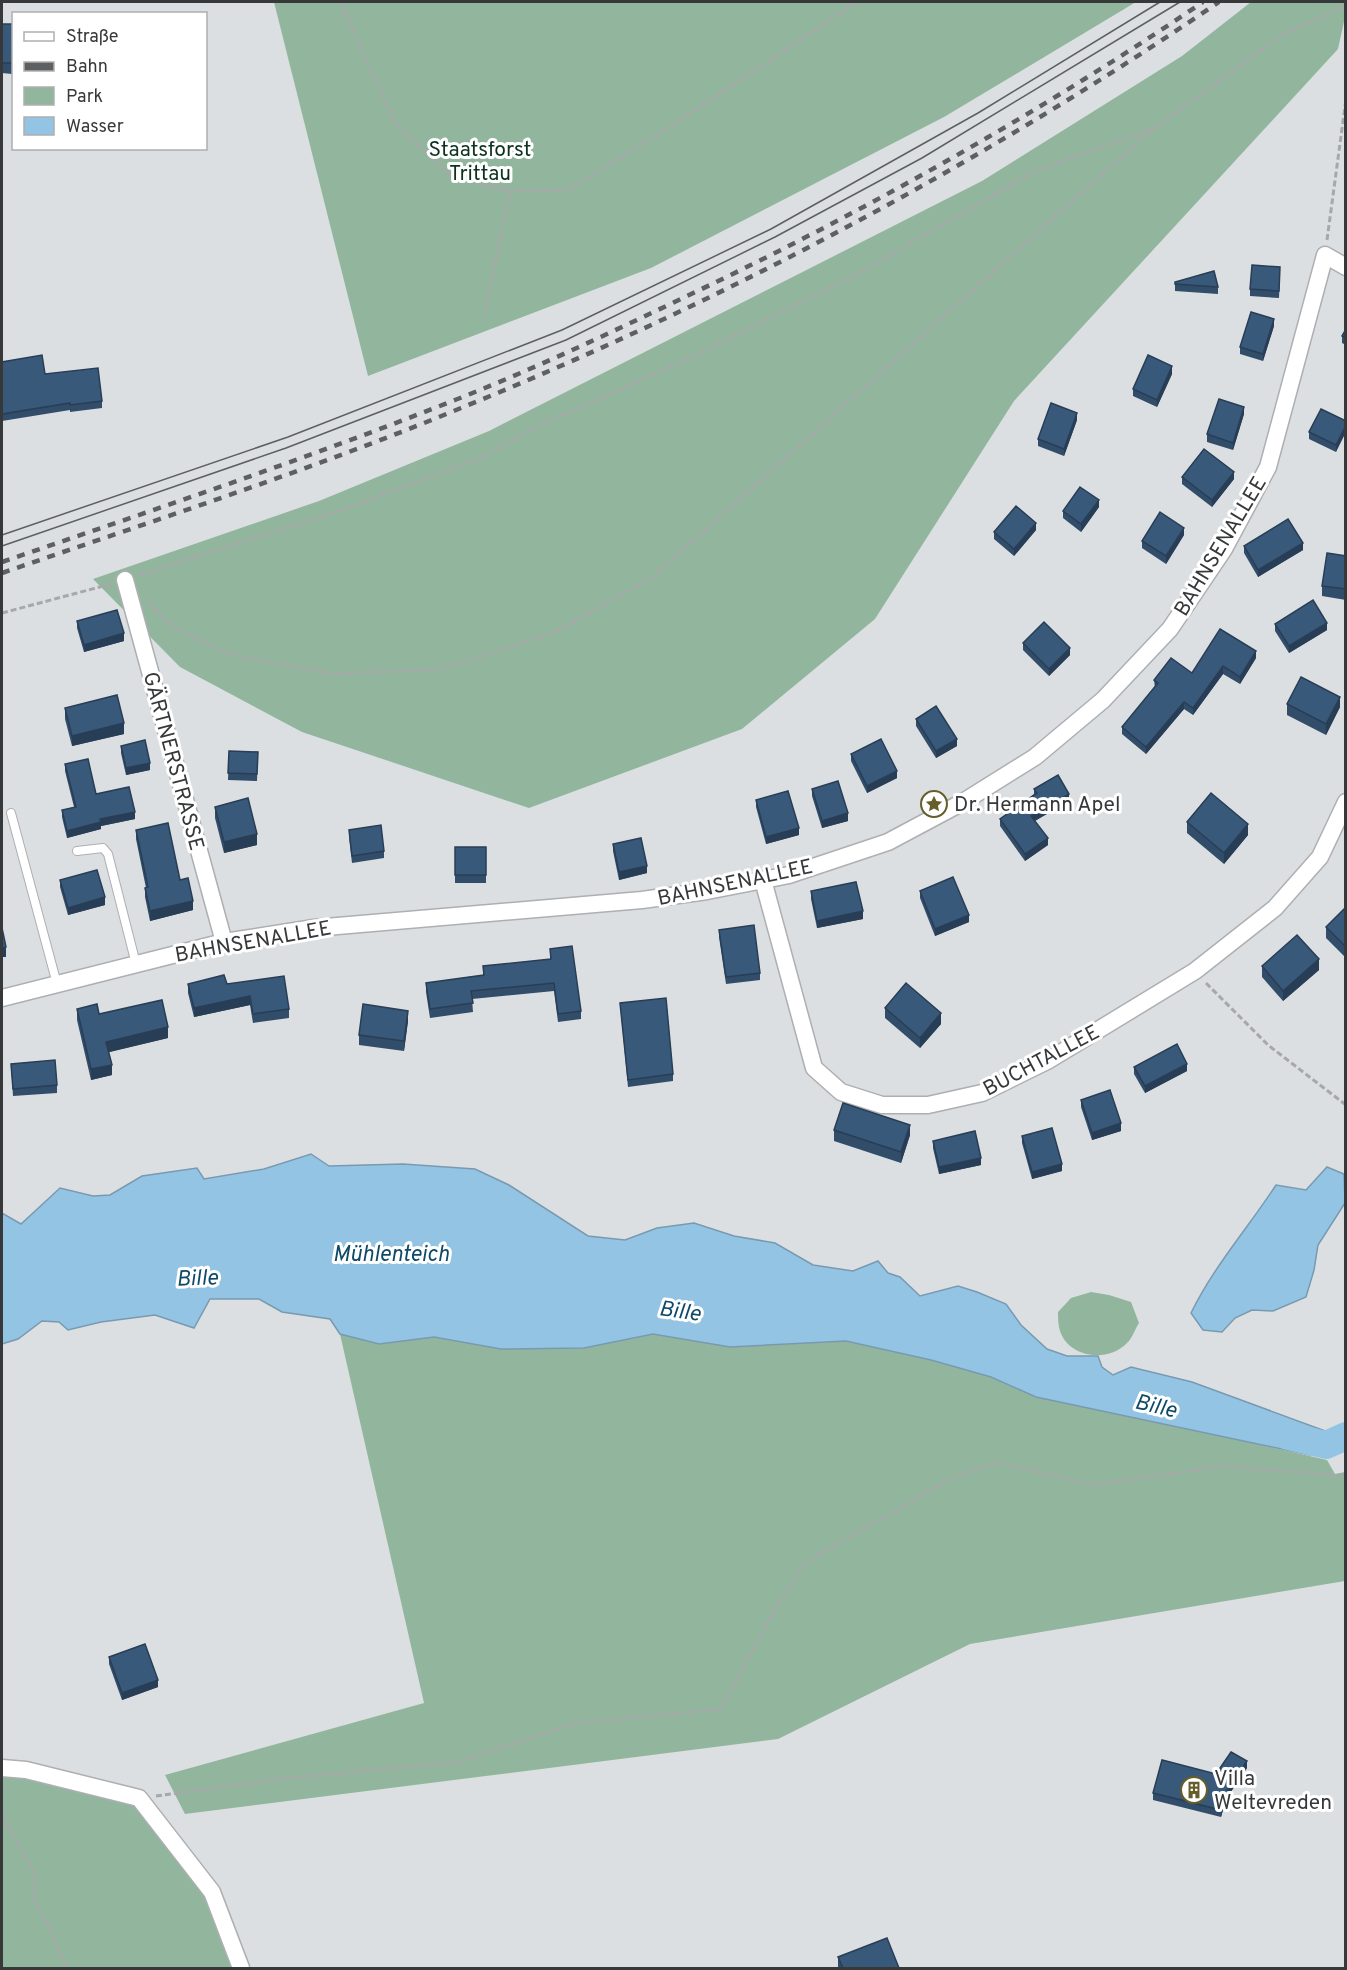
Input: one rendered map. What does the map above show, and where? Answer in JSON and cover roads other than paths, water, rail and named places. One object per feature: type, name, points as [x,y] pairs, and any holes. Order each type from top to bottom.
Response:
[{"type":"street","name":"BAHNSENALLEE","points":[[2,998],[224,942],[314,928],[642,900],[789,875],[888,842],[963,802],[1035,757],[1103,700],[1170,629],[1224,549],[1268,467],[1325,255],[1346,267]]},
{"type":"street","name":"GÄRTNERSTRASSE","points":[[125,580],[224,942]]},
{"type":"street","name":"BUCHTALLEE","points":[[764,880],[814,1068],[841,1092],[882,1105],[928,1105],[982,1093],[1049,1060],[1194,971],[1275,908],[1320,856],[1346,802]]},
{"type":"street","points":[[2,1768],[26,1770],[139,1798],[212,1892],[241,1968]]},
{"type":"lane","points":[[11,813],[57,984]]},
{"type":"lane","points":[[77,851],[98,847],[103,848],[108,854],[136,964]]},
{"type":"water","name":"Mühlenteich","points":[[311,1154],[329,1166],[403,1164],[475,1169],[509,1185],[588,1236],[625,1240],[657,1228],[694,1223],[734,1236],[775,1243],[813,1265],[853,1271],[878,1261],[888,1273],[900,1277],[920,1296],[958,1286],[1006,1304],[1021,1325],[1047,1349],[1067,1356],[1098,1356],[1102,1367],[1113,1375],[1131,1367],[1192,1382],[1328,1432],[1326,1445],[1310,1455],[1036,1397],[991,1377],[931,1360],[846,1341],[730,1347],[653,1334],[584,1348],[501,1349],[434,1337],[379,1344],[340,1334],[330,1319],[282,1312],[259,1299],[210,1299],[194,1328],[155,1315],[101,1322],[68,1330],[59,1322],[42,1321],[18,1339],[2,1344],[2,1213],[21,1224],[60,1188],[93,1196],[110,1195],[142,1176],[197,1168],[204,1179],[264,1169]]},
{"type":"water","points":[[1327,1167],[1344,1174],[1345,1203],[1318,1245],[1306,1297],[1273,1311],[1252,1310],[1235,1318],[1222,1332],[1203,1330],[1191,1313],[1221,1263],[1276,1185],[1306,1190]]},
{"type":"waterway","name":"Bille","points":[[1288,1436],[1326,1445],[1346,1436]]},
{"type":"tram line","points":[[2,535],[288,437],[562,330],[771,229],[978,113],[1160,2]]},
{"type":"tram line","points":[[2,546],[286,448],[566,340],[775,237],[922,158],[1180,2]]},
{"type":"railway","points":[[2,562],[229,484],[399,422],[514,376],[601,337],[754,264],[951,159],[1078,83],[1203,2]]},
{"type":"railway","points":[[2,573],[233,494],[404,431],[658,322],[755,275],[945,173],[1038,118],[1219,2]]},
{"type":"place","name":"Dr. Hermann Apel","points":[[934,804]]},
{"type":"place","name":"Villa Weltevreden","points":[[1194,1790]]},
{"type":"park label","name":"Staatsforst Trittau","points":[[480,161]]}]
